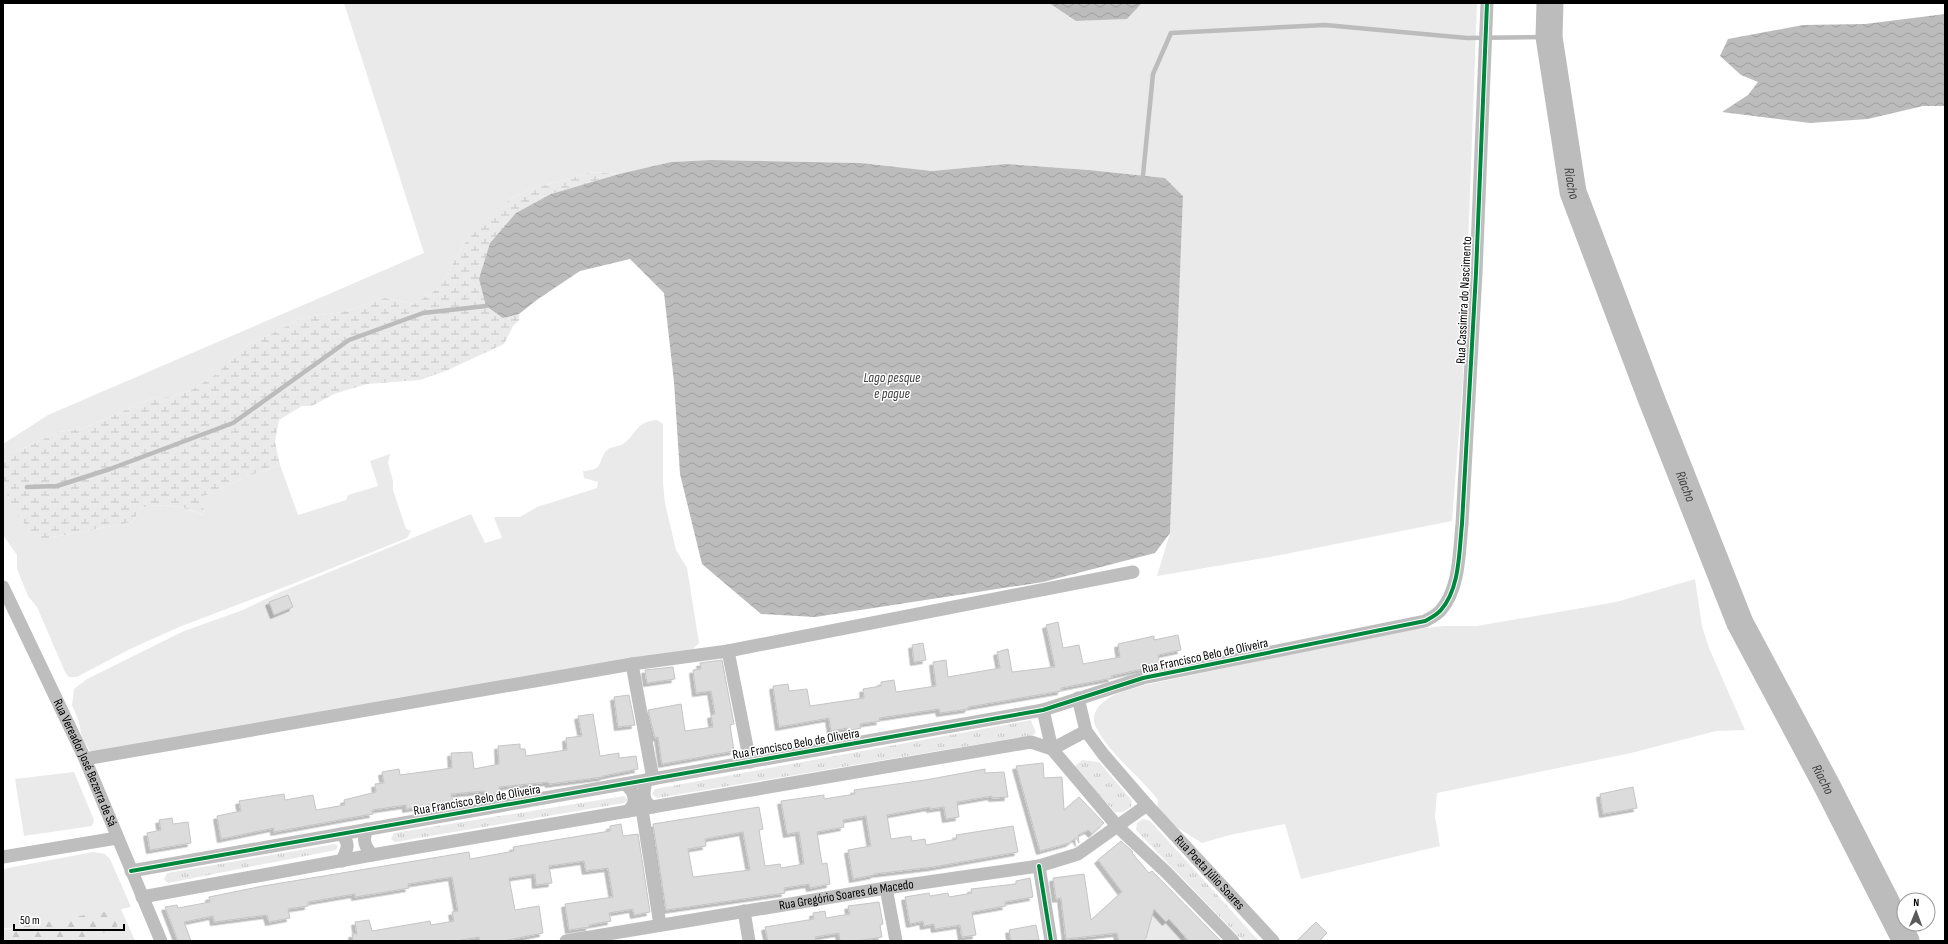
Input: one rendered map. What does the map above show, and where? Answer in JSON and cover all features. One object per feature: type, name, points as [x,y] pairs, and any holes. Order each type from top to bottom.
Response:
[{"type":"street","name":"Rua Cassimira do Nascimento","points":[[1450,597],[1458,564],[1462,524],[1476,273],[1487,3]]},
{"type":"street","points":[[85,759],[632,664],[728,651],[1133,572]]},
{"type":"street","name":"Rua Vereador José Bezerra de Sá","points":[[3,587],[85,759],[161,941]]},
{"type":"street","name":"Rua Francisco Belo de Oliveira","points":[[131,871],[1043,710],[1143,678],[1425,621],[1440,612],[1450,597]]},
{"type":"street","points":[[728,651],[750,762]]},
{"type":"street","points":[[632,664],[650,780],[644,792],[644,799],[648,805],[660,925]]},
{"type":"street","name":"Rua Poeta Júlio Soares","points":[[1078,698],[1086,731],[1147,805],[1273,941]]},
{"type":"street","points":[[1043,710],[1052,749],[1118,827],[1166,872],[1233,941]]},
{"type":"street","points":[[142,897],[372,855],[1031,742],[1052,749],[1086,731]]},
{"type":"street","points":[[625,784],[631,789],[634,797],[634,804],[628,812]]},
{"type":"street","points":[[1118,827],[1147,805]]},
{"type":"street","name":"Rua Gregório Soares de Macedo","points":[[566,941],[583,940],[660,925],[886,888],[1039,866],[1078,854],[1118,827]]},
{"type":"street","points":[[367,829],[364,838],[365,844],[372,855]]},
{"type":"street","points":[[341,834],[346,840],[348,846],[342,861]]},
{"type":"street","points":[[3,857],[117,838]]},
{"type":"street","points":[[1039,866],[1051,941]]},
{"type":"street","points":[[886,888],[896,941]]},
{"type":"street","points":[[744,912],[749,941]]},
{"type":"green space","points":[[344,3],[1049,3],[1076,21],[1127,19],[1142,3],[1477,3],[1463,380],[1452,521],[1270,557],[1157,576],[1170,533],[1183,196],[1165,178],[1089,170],[1006,164],[932,171],[861,163],[711,160],[671,162],[619,174],[592,172],[531,189],[509,200],[464,244],[439,288],[414,304],[385,298],[343,312],[305,317],[246,346],[215,375],[193,389],[172,397],[153,398],[84,428],[59,432],[13,453],[3,454],[3,444],[48,415],[424,253]]},
{"type":"green space","points":[[592,172],[619,174],[551,194],[503,317],[519,314],[519,320],[513,326],[504,344],[448,370],[420,380],[367,384],[334,394],[312,406],[302,406],[279,420],[275,442],[280,465],[248,476],[207,495],[199,497],[204,510],[202,515],[179,507],[164,505],[148,506],[140,508],[133,522],[43,539],[23,522],[13,507],[3,482],[3,454],[13,453],[59,432],[84,428],[153,398],[172,397],[193,389],[215,375],[246,346],[305,317],[343,312],[385,298],[414,304],[439,288],[464,244],[487,218],[509,200],[531,189]]},
{"type":"green space","points":[[657,420],[663,424],[663,483],[665,503],[676,550],[687,568],[699,643],[693,649],[354,708],[98,763],[82,739],[79,722],[72,705],[74,689],[87,679],[184,631],[243,610],[278,593],[471,514],[485,543],[502,538],[494,517],[520,517],[537,507],[597,488],[598,482],[584,478],[583,471],[598,467],[604,453],[608,449],[623,444],[644,423]]},
{"type":"green space","points":[[390,454],[388,463],[393,481],[393,490],[406,529],[411,531],[407,538],[179,627],[130,649],[77,677],[69,677],[65,672],[37,607],[28,596],[17,569],[17,555],[3,535],[3,481],[7,491],[43,539],[133,522],[140,508],[148,506],[164,505],[179,507],[202,515],[204,510],[198,497],[207,495],[248,476],[280,465],[298,515],[346,500],[348,495],[378,486],[370,461]]},
{"type":"green space","points":[[1695,579],[1702,626],[1709,648],[1745,730],[1716,731],[1631,753],[1437,793],[1435,817],[1440,846],[1301,879],[1285,824],[1230,835],[1202,843],[1178,828],[1157,811],[1158,800],[1105,742],[1094,722],[1096,711],[1104,701],[1121,692],[1145,685],[1407,630],[1444,626],[1477,626],[1616,602]]},
{"type":"green space","points":[[1031,720],[1036,733],[1033,735],[657,798],[652,794],[655,789]]},
{"type":"green space","points":[[1082,760],[1099,762],[1132,801],[1131,807],[1123,812],[1115,812],[1076,770],[1075,766]]},
{"type":"green space","points":[[74,772],[94,820],[92,826],[24,836],[15,779]]},
{"type":"green space","points":[[624,796],[628,800],[624,803],[395,842],[391,839],[394,833]]},
{"type":"green space","points":[[1143,819],[1150,821],[1259,941],[1243,941],[1136,830],[1137,823]]},
{"type":"green space","points":[[335,844],[338,846],[336,850],[168,883],[164,879],[167,873]]},
{"type":"green space","points":[[93,852],[105,854],[110,859],[131,907],[121,909],[135,941],[46,941],[42,923],[3,929],[3,869]]},
{"type":"green space","points":[[1154,909],[1166,922],[1169,919],[1188,933],[1183,938],[1186,941],[1143,941],[1146,938]]},
{"type":"green space","points":[[113,910],[118,930],[83,937],[76,941],[3,941],[3,930]]},
{"type":"water","points":[[1049,3],[1142,3],[1127,19],[1076,21]]},
{"type":"water","points":[[1945,14],[1945,106],[1923,106],[1868,119],[1810,123],[1722,112],[1748,95],[1758,82],[1741,75],[1720,56],[1728,39],[1803,25],[1865,24]]},
{"type":"water","name":"Lago pesque e pague","points":[[711,160],[861,163],[932,171],[1006,164],[1089,170],[1165,178],[1183,196],[1170,533],[1155,553],[1043,582],[815,617],[761,614],[702,564],[680,474],[674,382],[664,293],[630,259],[580,271],[538,299],[519,314],[503,318],[486,306],[479,279],[490,243],[516,213],[551,194],[619,174],[671,162]]},
{"type":"building","points":[[288,595],[293,607],[274,615],[269,602]]},
{"type":"building","points":[[1058,622],[1063,648],[1079,645],[1083,664],[1120,657],[1118,644],[1154,636],[1154,640],[1178,635],[1181,650],[1158,655],[1160,665],[1111,676],[1112,678],[1061,688],[1061,691],[968,707],[968,709],[940,713],[939,709],[879,718],[880,721],[860,724],[861,728],[847,731],[847,728],[831,731],[829,718],[779,727],[773,686],[788,684],[789,691],[807,689],[810,706],[864,698],[863,689],[881,686],[881,682],[894,680],[896,692],[936,686],[933,662],[946,660],[948,677],[1000,668],[997,652],[1008,649],[1012,672],[1055,667],[1046,625]]},
{"type":"building","points":[[923,643],[926,660],[914,662],[912,645]]},
{"type":"building","points":[[722,660],[734,724],[730,725],[734,751],[662,764],[658,737],[655,738],[648,710],[681,704],[685,731],[713,727],[711,715],[715,714],[711,691],[696,693],[693,670],[701,669],[700,663]]},
{"type":"building","points":[[673,667],[675,679],[647,683],[645,670]]},
{"type":"building","points":[[629,695],[635,725],[618,727],[614,697]]},
{"type":"building","points":[[593,714],[600,756],[619,753],[619,758],[636,756],[638,769],[603,777],[549,784],[548,782],[499,787],[500,793],[485,796],[485,791],[451,794],[453,801],[406,809],[406,805],[372,810],[373,814],[274,832],[274,828],[221,839],[217,816],[241,811],[239,801],[284,794],[285,800],[313,795],[316,810],[345,805],[344,800],[376,792],[375,784],[384,783],[382,772],[399,769],[400,775],[452,768],[451,753],[472,752],[474,769],[499,764],[498,746],[520,744],[520,749],[525,749],[526,756],[567,750],[566,738],[582,736],[578,716]]},
{"type":"building","points":[[1043,763],[1044,778],[1062,777],[1064,810],[1079,797],[1104,823],[1092,834],[1088,830],[1078,835],[1079,843],[1076,838],[1069,843],[1040,851],[1016,766]]},
{"type":"building","points":[[985,769],[985,773],[1004,772],[1008,797],[992,798],[992,796],[957,802],[959,817],[946,819],[944,807],[930,809],[930,807],[887,815],[891,839],[911,836],[912,841],[925,839],[926,845],[957,839],[956,835],[1013,826],[1018,852],[933,867],[874,874],[853,879],[848,850],[871,846],[866,816],[843,820],[844,827],[817,832],[822,864],[827,863],[830,884],[810,888],[809,884],[784,888],[785,893],[666,910],[653,824],[759,807],[763,829],[759,830],[765,866],[780,864],[781,868],[804,864],[799,832],[787,834],[781,801],[824,795],[824,799],[855,794],[854,790],[925,780]],"holes":[[[743,832],[750,870],[693,877],[688,849],[706,846],[705,839]]]},
{"type":"building","points":[[1633,787],[1637,808],[1603,814],[1600,794]]},
{"type":"building","points":[[172,818],[173,824],[188,822],[191,843],[150,850],[147,833],[161,830],[159,820]]},
{"type":"building","points":[[621,824],[623,836],[638,834],[650,912],[634,915],[633,909],[609,913],[611,921],[589,925],[589,927],[569,930],[565,904],[613,897],[608,868],[586,871],[584,861],[549,866],[552,883],[536,885],[535,874],[509,878],[515,910],[539,906],[543,933],[503,941],[480,941],[479,937],[456,941],[353,941],[352,934],[357,934],[355,922],[369,920],[372,931],[430,921],[431,925],[454,921],[452,912],[458,911],[452,877],[408,884],[409,888],[355,897],[355,894],[308,902],[308,906],[288,909],[290,918],[269,922],[267,915],[214,922],[213,916],[184,922],[191,941],[178,941],[165,907],[177,905],[178,908],[210,902],[209,897],[263,886],[469,852],[470,859],[498,854],[514,851],[513,847],[610,831],[610,826]]},
{"type":"building","points":[[1121,841],[1133,852],[1132,853],[1149,873],[1152,871],[1221,941],[1189,941],[1169,919],[1166,922],[1154,909],[1146,938],[1143,941],[1119,941],[1117,933],[1066,939],[1061,898],[1056,899],[1053,878],[1084,874],[1091,920],[1122,892],[1098,860]]},
{"type":"building","points":[[1030,878],[1033,897],[1005,902],[1006,906],[972,912],[976,935],[962,937],[960,925],[935,929],[934,924],[924,926],[923,921],[910,924],[905,897],[929,893],[930,896],[948,893],[949,897],[972,893],[971,889],[1016,884],[1016,881]]},
{"type":"building","points":[[879,902],[883,924],[880,925],[882,937],[857,941],[840,941],[839,933],[815,937],[816,941],[768,941],[765,927],[814,919],[813,913],[825,911],[826,918],[850,914],[848,906]]},
{"type":"building","points":[[1316,922],[1327,933],[1319,941],[1297,941]]},
{"type":"building","points":[[1036,925],[1039,940],[1011,941],[1009,930]]},
{"type":"waterway","name":"Riacho","points":[[1550,3],[1549,37],[1573,192],[1651,398],[1740,623],[1827,786],[1906,941]]},
{"type":"waterway","points":[[1143,175],[1153,74],[1171,33],[1325,25],[1467,38],[1549,37]]},
{"type":"waterway","points":[[27,487],[57,486],[110,469],[233,423],[349,340],[423,313],[486,306]]},
{"type":"cycle path","points":[[131,871],[1043,710],[1143,678],[1425,621],[1438,613],[1447,601],[1455,581],[1458,569],[1462,524],[1476,273],[1487,3]]},
{"type":"cycle path","points":[[1039,866],[1051,941]]}]
